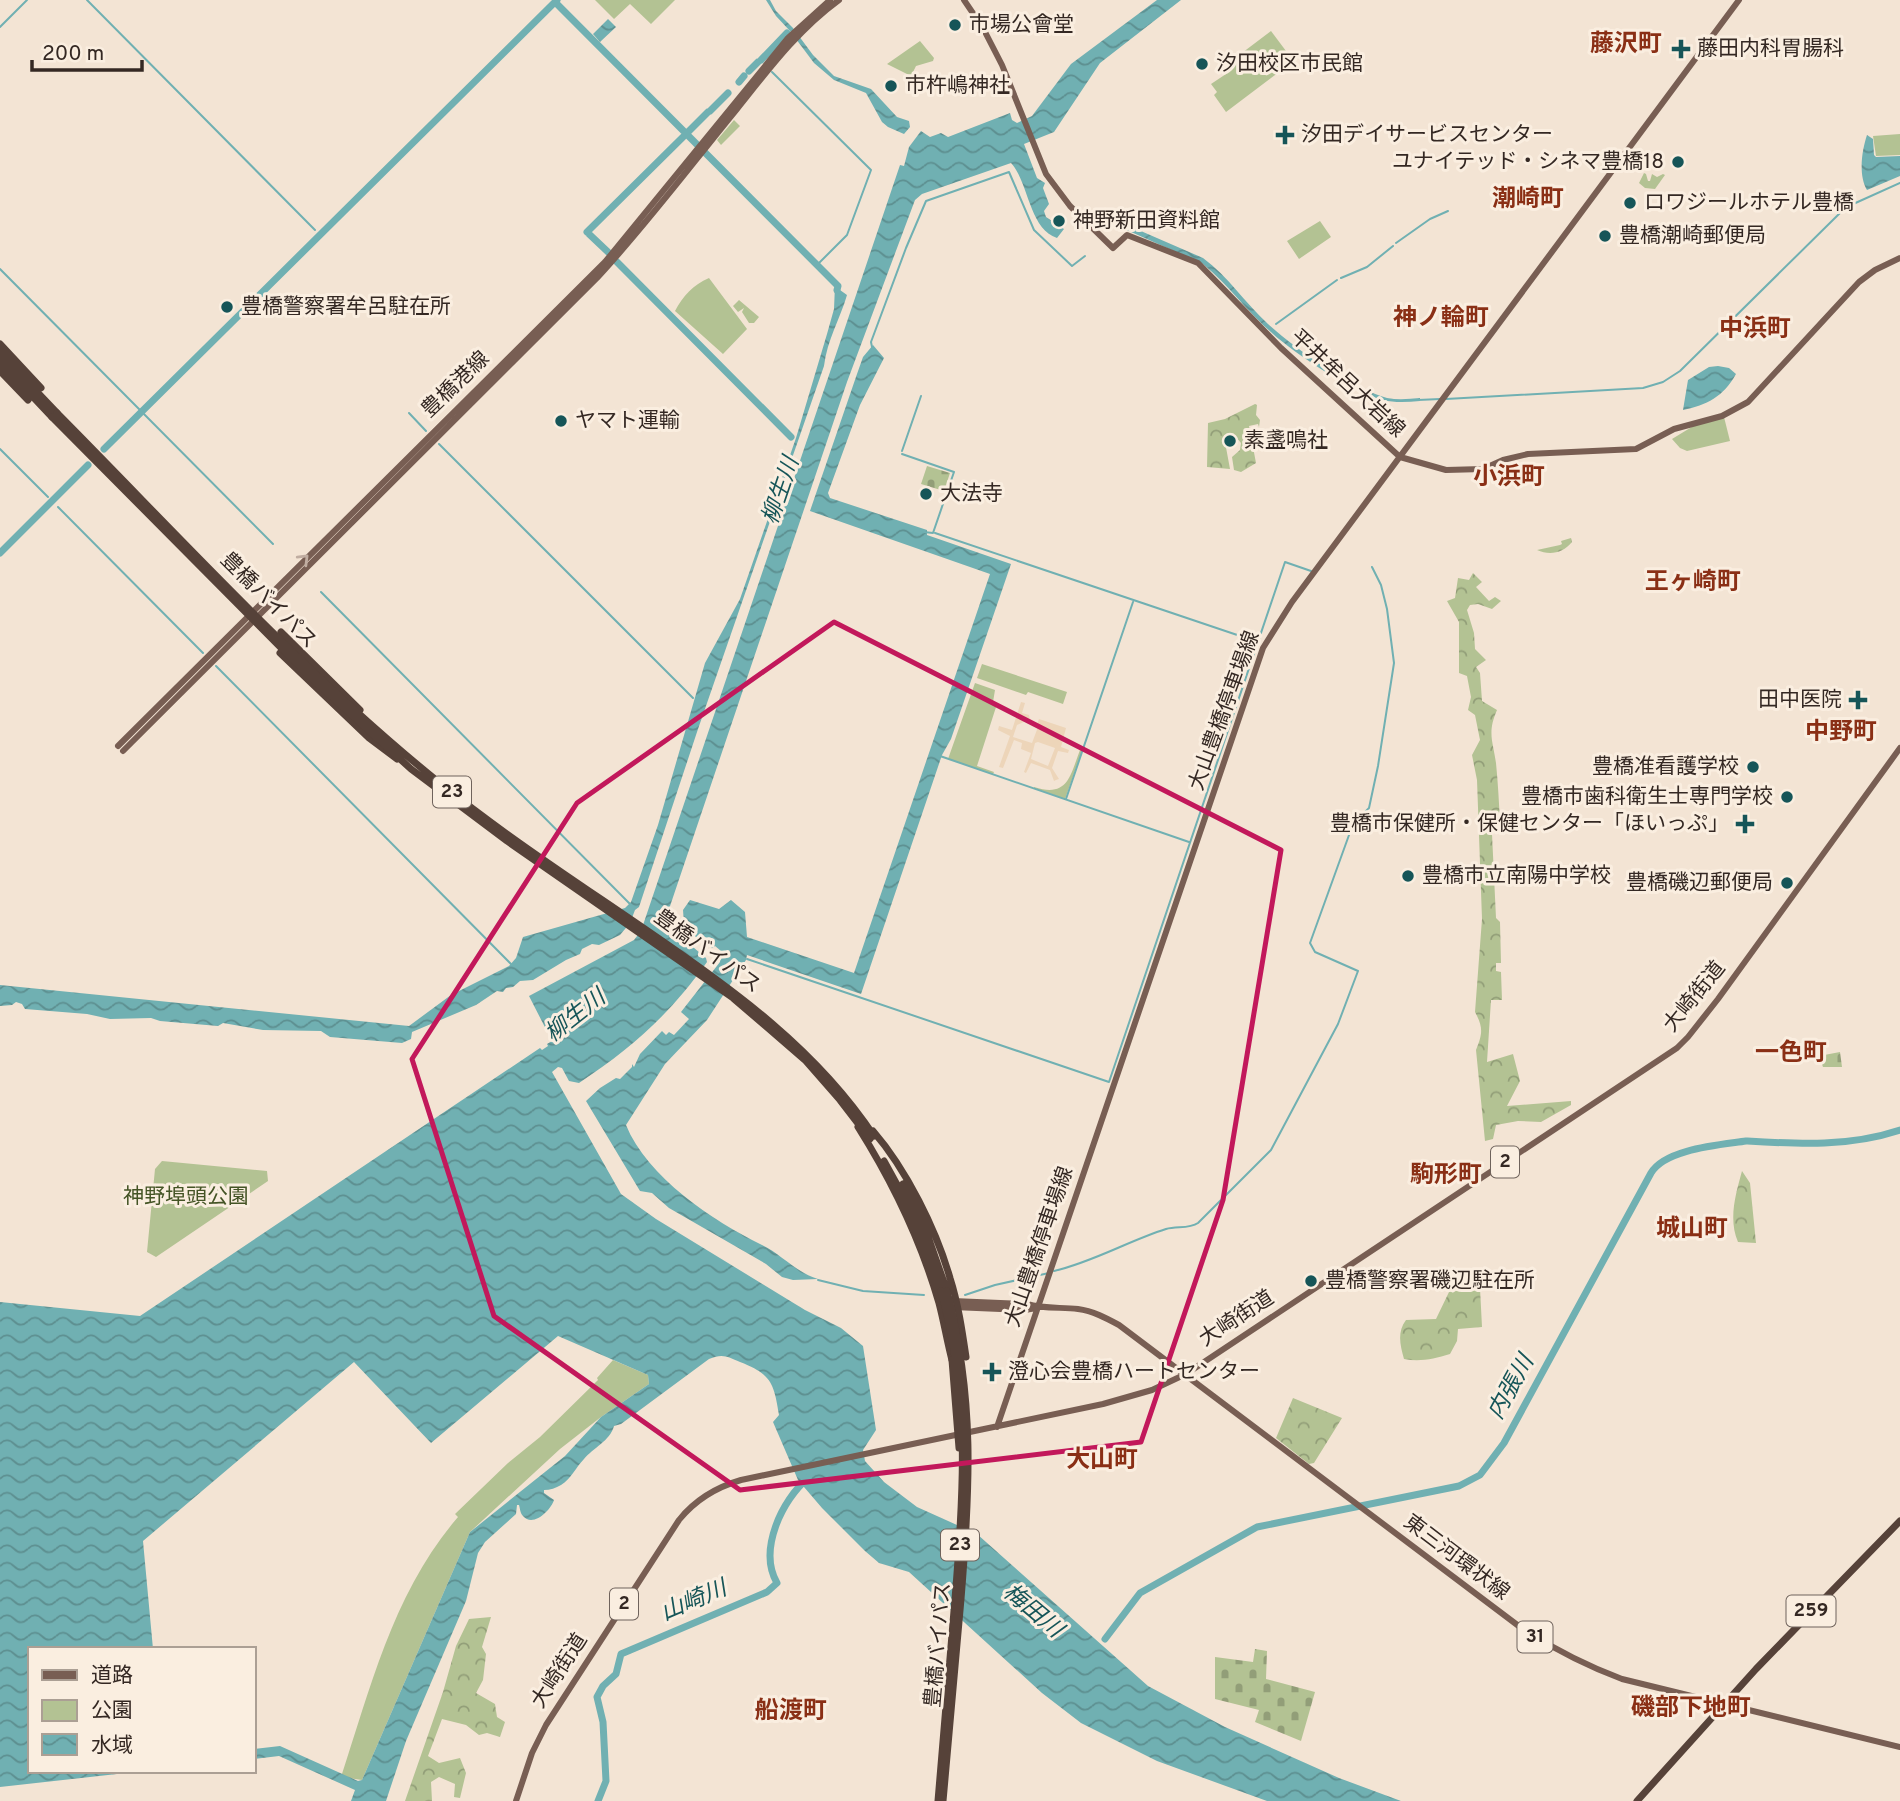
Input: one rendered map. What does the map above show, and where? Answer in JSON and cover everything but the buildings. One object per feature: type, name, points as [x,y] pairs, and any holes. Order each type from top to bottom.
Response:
[{"type":"highway","points":[[0,344],[41,388]]},
{"type":"highway","name":"豊橋バイパス","points":[[0,353],[55,415],[310,677],[411,769],[507,841],[733,998],[805,1060],[871,1137],[916,1209],[944,1291],[962,1358],[966,1390],[969,1423],[966,1495],[940,1801]]},
{"type":"highway","name":"豊橋バイパス","points":[[0,362],[318,676],[406,754],[501,830],[736,992],[805,1052],[842,1093],[865,1123],[871,1137]]},
{"type":"highway","points":[[0,370],[28,400]]},
{"type":"highway","name":"23","points":[[281,632],[406,754]]},
{"type":"highway","name":"23","points":[[280,653],[369,737],[411,769]]},
{"type":"highway","name":"23","points":[[871,1137],[939,1304],[952,1360],[966,1495]]},
{"type":"highway","name":"23","points":[[871,1137],[913,1192],[938,1242],[957,1304],[966,1357],[973,1441],[972,1480],[966,1495]]},
{"type":"highway","name":"259","points":[[1637,1801],[1756,1669],[1900,1521]]},
{"type":"main road","points":[[796,34],[830,0]]},
{"type":"main road","points":[[796,34],[839,0]]},
{"type":"main road","name":"平井牟呂大岩線","points":[[964,0],[993,46],[1046,174],[1076,213],[1113,248],[1127,235],[1198,263],[1281,348],[1400,457],[1446,470],[1477,470],[1514,456],[1636,449],[1674,429],[1722,416],[1748,402],[1868,274],[1900,258]]},
{"type":"main road","name":"大山豊橋停車場線","points":[[997,1427],[1263,648],[1292,602],[1739,0]]},
{"type":"main road","name":"豊橋港線","points":[[121,748],[605,262],[796,34]]},
{"type":"main road","name":"大崎街道","points":[[516,1801],[532,1753],[546,1725],[682,1516],[697,1502],[723,1486],[1130,1397],[1186,1374],[1677,1048],[1731,981],[1900,748]]},
{"type":"main road","name":"東三河環状線","points":[[939,1304],[1027,1304],[1080,1310],[1104,1317],[1186,1374],[1524,1630],[1564,1655],[1622,1679],[1900,1747]]},
{"type":"highlighted area","points":[[834,622],[1281,850],[1223,1200],[1141,1442],[740,1490],[494,1316],[412,1059],[577,803]]},
{"type":"green space","points":[[595,0],[675,0],[651,24],[630,4],[614,19]]},
{"type":"green space","points":[[1271,31],[1292,59],[1291,63],[1226,112],[1214,95],[1217,92],[1211,84],[1226,74],[1230,62]]},
{"type":"green space","points":[[920,41],[934,58],[933,61],[916,66],[911,76],[887,64]]},
{"type":"green space","points":[[734,120],[740,126],[721,145],[717,140]]},
{"type":"green space","points":[[1900,134],[1900,155],[1876,156],[1873,136]]},
{"type":"green space","points":[[1644,173],[1648,181],[1652,174],[1657,177],[1665,175],[1655,189],[1645,188],[1639,183]]},
{"type":"green space","points":[[1320,221],[1331,237],[1299,259],[1287,241]]},
{"type":"green space","points":[[709,278],[747,329],[723,354],[675,311],[689,292]]},
{"type":"green space","points":[[739,300],[759,317],[754,323],[749,323],[742,312],[744,308],[738,312],[733,306]]},
{"type":"green space","name":"素盞鳴社","points":[[1255,404],[1256,415],[1260,420],[1259,427],[1258,424],[1249,426],[1256,463],[1241,472],[1234,470],[1232,457],[1240,450],[1241,443],[1236,437],[1228,438],[1225,442],[1230,469],[1207,467],[1208,423],[1225,419]]},
{"type":"green space","points":[[1724,417],[1730,441],[1687,451],[1672,439],[1695,425]]},
{"type":"green space","points":[[927,466],[950,473],[944,491],[921,484]]},
{"type":"green space","points":[[1571,538],[1572,542],[1560,551],[1547,553],[1537,550],[1560,545],[1561,541]]},
{"type":"green space","points":[[1473,573],[1482,582],[1476,587],[1489,601],[1495,597],[1501,601],[1492,609],[1478,604],[1470,605],[1467,610],[1474,633],[1475,649],[1486,660],[1476,667],[1480,673],[1482,701],[1497,710],[1492,725],[1492,737],[1500,823],[1492,834],[1496,918],[1500,922],[1501,963],[1496,963],[1496,971],[1501,972],[1502,1000],[1491,1000],[1487,1062],[1513,1054],[1520,1081],[1507,1106],[1571,1101],[1571,1105],[1541,1122],[1518,1121],[1496,1125],[1493,1139],[1485,1141],[1476,1050],[1481,1030],[1475,1012],[1482,919],[1477,780],[1472,755],[1480,740],[1475,715],[1468,710],[1471,697],[1467,676],[1459,673],[1459,622],[1447,601],[1455,598],[1458,578],[1469,580]]},
{"type":"green space","points":[[982,664],[1067,692],[1063,704],[977,678]]},
{"type":"green space","points":[[975,683],[995,690],[993,702],[997,704],[977,766],[994,772],[993,774],[948,759]]},
{"type":"green space","points":[[1080,750],[1082,751],[1065,799],[1034,788],[1054,790],[1061,787],[1070,776]]},
{"type":"green space","points":[[1840,1052],[1842,1067],[1823,1067],[1819,1056]]},
{"type":"green space","name":"神野埠頭公園","points":[[162,1161],[267,1171],[268,1181],[156,1257],[147,1252],[155,1169]]},
{"type":"green space","points":[[1742,1171],[1750,1183],[1756,1243],[1738,1242],[1735,1233],[1734,1206]]},
{"type":"green space","points":[[1480,1288],[1482,1327],[1458,1329],[1457,1341],[1450,1354],[1427,1360],[1404,1359],[1400,1334],[1406,1320],[1436,1319],[1449,1292]]},
{"type":"green space","points":[[613,1360],[648,1375],[649,1384],[560,1449],[470,1532],[362,1780],[341,1777],[374,1674],[401,1608],[417,1576],[458,1517],[455,1514],[508,1463],[540,1437],[598,1380]]},
{"type":"green space","points":[[1293,1398],[1342,1418],[1314,1463],[1309,1464],[1276,1438]]},
{"type":"green space","points":[[491,1617],[482,1647],[486,1654],[483,1680],[476,1693],[495,1704],[497,1717],[505,1722],[500,1737],[487,1733],[479,1735],[466,1725],[442,1719],[428,1756],[439,1763],[460,1758],[466,1773],[460,1798],[454,1797],[455,1784],[439,1777],[431,1782],[432,1801],[405,1801],[456,1646],[469,1619]]},
{"type":"green space","points":[[1255,1649],[1267,1651],[1266,1679],[1315,1692],[1301,1741],[1255,1722],[1259,1710],[1215,1699],[1215,1657],[1253,1662]]},
{"type":"shaded area","points":[[1021,702],[1025,703],[1022,713],[1029,715],[1034,723],[1037,724],[1039,719],[1066,728],[1061,747],[1069,750],[1068,753],[1058,751],[1052,768],[1059,779],[1054,781],[1050,770],[1031,763],[1026,773],[1024,772],[1031,753],[1021,749],[1022,743],[1014,740],[1003,768],[999,767],[1010,736],[998,730],[999,726],[1012,730]],"holes":[[[1026,721],[1038,727],[1032,743],[1013,737],[1017,725]],[[1035,743],[1055,748],[1048,766],[1031,759]]]},
{"type":"water","points":[[766,0],[770,0],[813,55],[834,76],[871,89],[897,117],[909,121],[910,127],[904,134],[882,122],[866,93],[834,80],[814,63]]},
{"type":"water","points":[[1157,0],[1181,0],[1100,63],[1054,132],[1024,144],[1037,178],[1045,183],[1043,188],[1049,204],[1044,211],[1046,217],[1064,229],[1057,238],[1048,233],[1035,216],[1022,182],[1011,163],[922,194],[915,200],[847,382],[666,918],[668,926],[706,958],[707,962],[679,998],[649,1029],[598,1070],[579,1083],[569,1081],[562,1068],[558,1067],[552,1072],[621,1194],[656,1219],[805,1310],[841,1328],[863,1346],[876,1430],[863,1450],[865,1461],[884,1482],[917,1507],[977,1534],[1148,1686],[1225,1727],[1339,1778],[1401,1801],[1267,1801],[1157,1761],[1081,1723],[1042,1693],[909,1572],[879,1563],[822,1508],[798,1480],[773,1422],[779,1415],[773,1387],[765,1376],[750,1366],[722,1356],[709,1359],[621,1424],[614,1426],[609,1436],[581,1462],[565,1482],[544,1490],[544,1493],[554,1500],[541,1516],[527,1519],[517,1505],[516,1514],[485,1542],[478,1553],[466,1601],[406,1741],[386,1801],[351,1801],[355,1790],[279,1756],[256,1759],[256,1749],[280,1746],[358,1781],[362,1780],[470,1532],[565,1456],[601,1417],[649,1384],[648,1375],[558,1336],[431,1443],[354,1362],[143,1541],[153,1647],[28,1647],[28,1773],[126,1773],[0,1787],[0,1302],[140,1316],[540,1048],[542,1050],[548,1046],[552,1041],[529,996],[634,940],[641,931],[900,165],[904,166],[909,147],[921,131],[930,137],[941,133],[948,137],[1010,113],[1012,120],[1017,123],[1032,116],[1071,64]]},
{"type":"water","points":[[608,19],[616,27],[600,42],[593,34]]},
{"type":"water","points":[[1867,135],[1873,139],[1876,157],[1900,156],[1900,176],[1867,190],[1862,170],[1862,155]]},
{"type":"water","points":[[1098,214],[1203,258],[1268,324],[1341,377],[1387,398],[1420,398],[1420,401],[1383,400],[1341,381],[1282,342],[1203,264],[1102,219],[1097,220],[1094,218]]},
{"type":"water","points":[[837,283],[840,290],[847,295],[824,366],[639,907],[620,935],[599,945],[592,944],[582,949],[580,954],[533,980],[520,981],[503,992],[497,991],[476,1005],[412,1032],[411,1039],[402,1043],[330,1037],[321,1031],[263,1030],[223,1023],[218,1026],[151,1018],[110,1019],[87,1014],[25,1009],[22,1004],[16,1002],[0,1006],[0,985],[409,1026],[451,995],[509,966],[516,958],[523,937],[625,908],[631,902],[658,825],[705,663],[740,599],[796,438],[834,309]]},
{"type":"water","points":[[873,345],[884,358],[860,405],[828,493],[830,498],[927,530],[927,535],[1011,564],[951,739],[942,755],[861,994],[747,955],[707,1020],[665,1064],[626,1125],[649,1162],[684,1196],[723,1223],[818,1279],[793,1280],[782,1277],[766,1264],[669,1208],[652,1193],[640,1191],[586,1101],[600,1088],[616,1078],[620,1079],[632,1064],[634,1067],[640,1054],[662,1031],[666,1035],[669,1032],[674,1035],[689,1019],[681,1012],[720,962],[721,951],[715,946],[712,948],[682,927],[683,910],[690,900],[719,909],[731,900],[745,912],[747,937],[854,973],[990,574],[810,511],[863,357]]},
{"type":"water","points":[[1709,367],[1729,368],[1736,374],[1726,389],[1700,406],[1683,410],[1688,380]]},
{"type":"waterway","points":[[0,27],[27,0]]},
{"type":"waterway","points":[[87,0],[315,230]]},
{"type":"waterway","points":[[104,449],[557,0]]},
{"type":"waterway","points":[[555,2],[838,286],[837,290]]},
{"type":"waterway","points":[[761,60],[787,33]]},
{"type":"waterway","points":[[749,71],[758,62]]},
{"type":"waterway","points":[[772,72],[871,170],[847,235],[817,265]]},
{"type":"waterway","points":[[739,82],[744,76]]},
{"type":"waterway","points":[[710,111],[728,93]]},
{"type":"waterway","points":[[689,131],[708,112]]},
{"type":"waterway","points":[[587,232],[683,137]]},
{"type":"waterway","points":[[872,347],[871,342],[926,201],[1009,172],[1034,230],[1072,266],[1085,256]]},
{"type":"waterway","points":[[1446,399],[1643,388],[1663,382],[1680,371],[1841,212],[1900,183]]},
{"type":"waterway","points":[[1396,243],[1430,219],[1448,211]]},
{"type":"waterway","points":[[589,234],[608,252]]},
{"type":"waterway","points":[[1341,278],[1367,267],[1393,246]]},
{"type":"waterway","points":[[617,262],[791,437]]},
{"type":"waterway","points":[[0,269],[273,544]]},
{"type":"waterway","points":[[1276,324],[1337,280]]},
{"type":"waterway","points":[[902,451],[921,396]]},
{"type":"waterway","points":[[1418,400],[1440,399]]},
{"type":"waterway","points":[[409,413],[426,431]]},
{"type":"waterway","points":[[439,444],[693,698]]},
{"type":"waterway","points":[[0,449],[48,497]]},
{"type":"waterway","points":[[902,454],[954,472],[933,533],[924,532]]},
{"type":"waterway","points":[[0,553],[88,465]]},
{"type":"waterway","points":[[58,507],[203,653]]},
{"type":"waterway","points":[[935,533],[1258,642]]},
{"type":"waterway","points":[[747,959],[1109,1082],[1285,562],[1311,571]]},
{"type":"waterway","points":[[1054,1271],[1166,1229],[1198,1223],[1271,1150],[1338,1024],[1358,971],[1315,952],[1310,943],[1353,824],[1369,808],[1378,766],[1394,663],[1387,609],[1381,585],[1372,567]]},
{"type":"waterway","points":[[321,592],[631,905]]},
{"type":"waterway","points":[[1066,799],[1133,602]]},
{"type":"waterway","points":[[216,666],[511,964]]},
{"type":"waterway","points":[[940,756],[1189,842]]},
{"type":"waterway","name":"内張川","points":[[1105,1639],[1140,1593],[1257,1527],[1459,1486],[1480,1475],[1504,1443],[1651,1173],[1668,1158],[1680,1153],[1746,1141],[1843,1142],[1900,1130]]},
{"type":"waterway","points":[[965,1295],[1049,1273]]},
{"type":"waterway","points":[[818,1280],[863,1291],[924,1295]]},
{"type":"waterway","name":"山崎川","points":[[598,1801],[606,1781],[603,1722],[597,1697],[603,1686],[616,1674],[621,1654],[767,1592],[777,1583],[770,1556],[776,1526],[790,1499],[808,1478]]},
{"type":"place","name":"市場公會堂","points":[[955,25]]},
{"type":"place","name":"藤田内科胃腸科","points":[[1681,49]]},
{"type":"place","name":"汐田校区市民館","points":[[1202,64]]},
{"type":"place","name":"市杵嶋神社","points":[[891,86]]},
{"type":"place","name":"汐田デイサービスセンター","points":[[1285,135]]},
{"type":"place","name":"ユナイテッド・シネマ豊橋18","points":[[1678,162]]},
{"type":"place","name":"ロワジールホテル豊橋","points":[[1630,203]]},
{"type":"place","name":"神野新田資料館","points":[[1059,221]]},
{"type":"place","name":"豊橋潮崎郵便局","points":[[1605,236]]},
{"type":"place","name":"豊橋警察署牟呂駐在所","points":[[227,307]]},
{"type":"place","name":"ヤマト運輸","points":[[561,421]]},
{"type":"place","name":"素盞鳴社","points":[[1230,441]]},
{"type":"place","name":"大法寺","points":[[926,494]]},
{"type":"place","name":"田中医院","points":[[1858,700]]},
{"type":"place","name":"豊橋准看護学校","points":[[1753,767]]},
{"type":"place","name":"豊橋市歯科衛生士専門学校","points":[[1787,797]]},
{"type":"place","name":"豊橋市保健所・保健センター「ほいっぷ」","points":[[1745,824]]},
{"type":"place","name":"豊橋市立南陽中学校","points":[[1408,876]]},
{"type":"place","name":"豊橋磯辺郵便局","points":[[1787,883]]},
{"type":"place","name":"豊橋警察署磯辺駐在所","points":[[1311,1281]]},
{"type":"place","name":"澄心会豊橋ハートセンター","points":[[992,1372]]},
{"type":"district","name":"藤沢町","points":[[1626,45]]},
{"type":"district","name":"潮崎町","points":[[1528,200]]},
{"type":"district","name":"神ノ輪町","points":[[1441,319]]},
{"type":"district","name":"中浜町","points":[[1755,330]]},
{"type":"district","name":"小浜町","points":[[1509,478]]},
{"type":"district","name":"王ヶ崎町","points":[[1693,583]]},
{"type":"district","name":"中野町","points":[[1841,733]]},
{"type":"district","name":"一色町","points":[[1791,1054]]},
{"type":"district","name":"駒形町","points":[[1446,1176]]},
{"type":"district","name":"城山町","points":[[1692,1230]]},
{"type":"district","name":"大山町","points":[[1102,1461]]},
{"type":"district","name":"磯部下地町","points":[[1691,1709]]},
{"type":"district","name":"船渡町","points":[[791,1712]]},
{"type":"water label","name":"柳生川","points":[[782,491]]},
{"type":"water label","name":"柳生川","points":[[576,1017]]},
{"type":"water label","name":"梅田川","points":[[1032,1612]]}]
